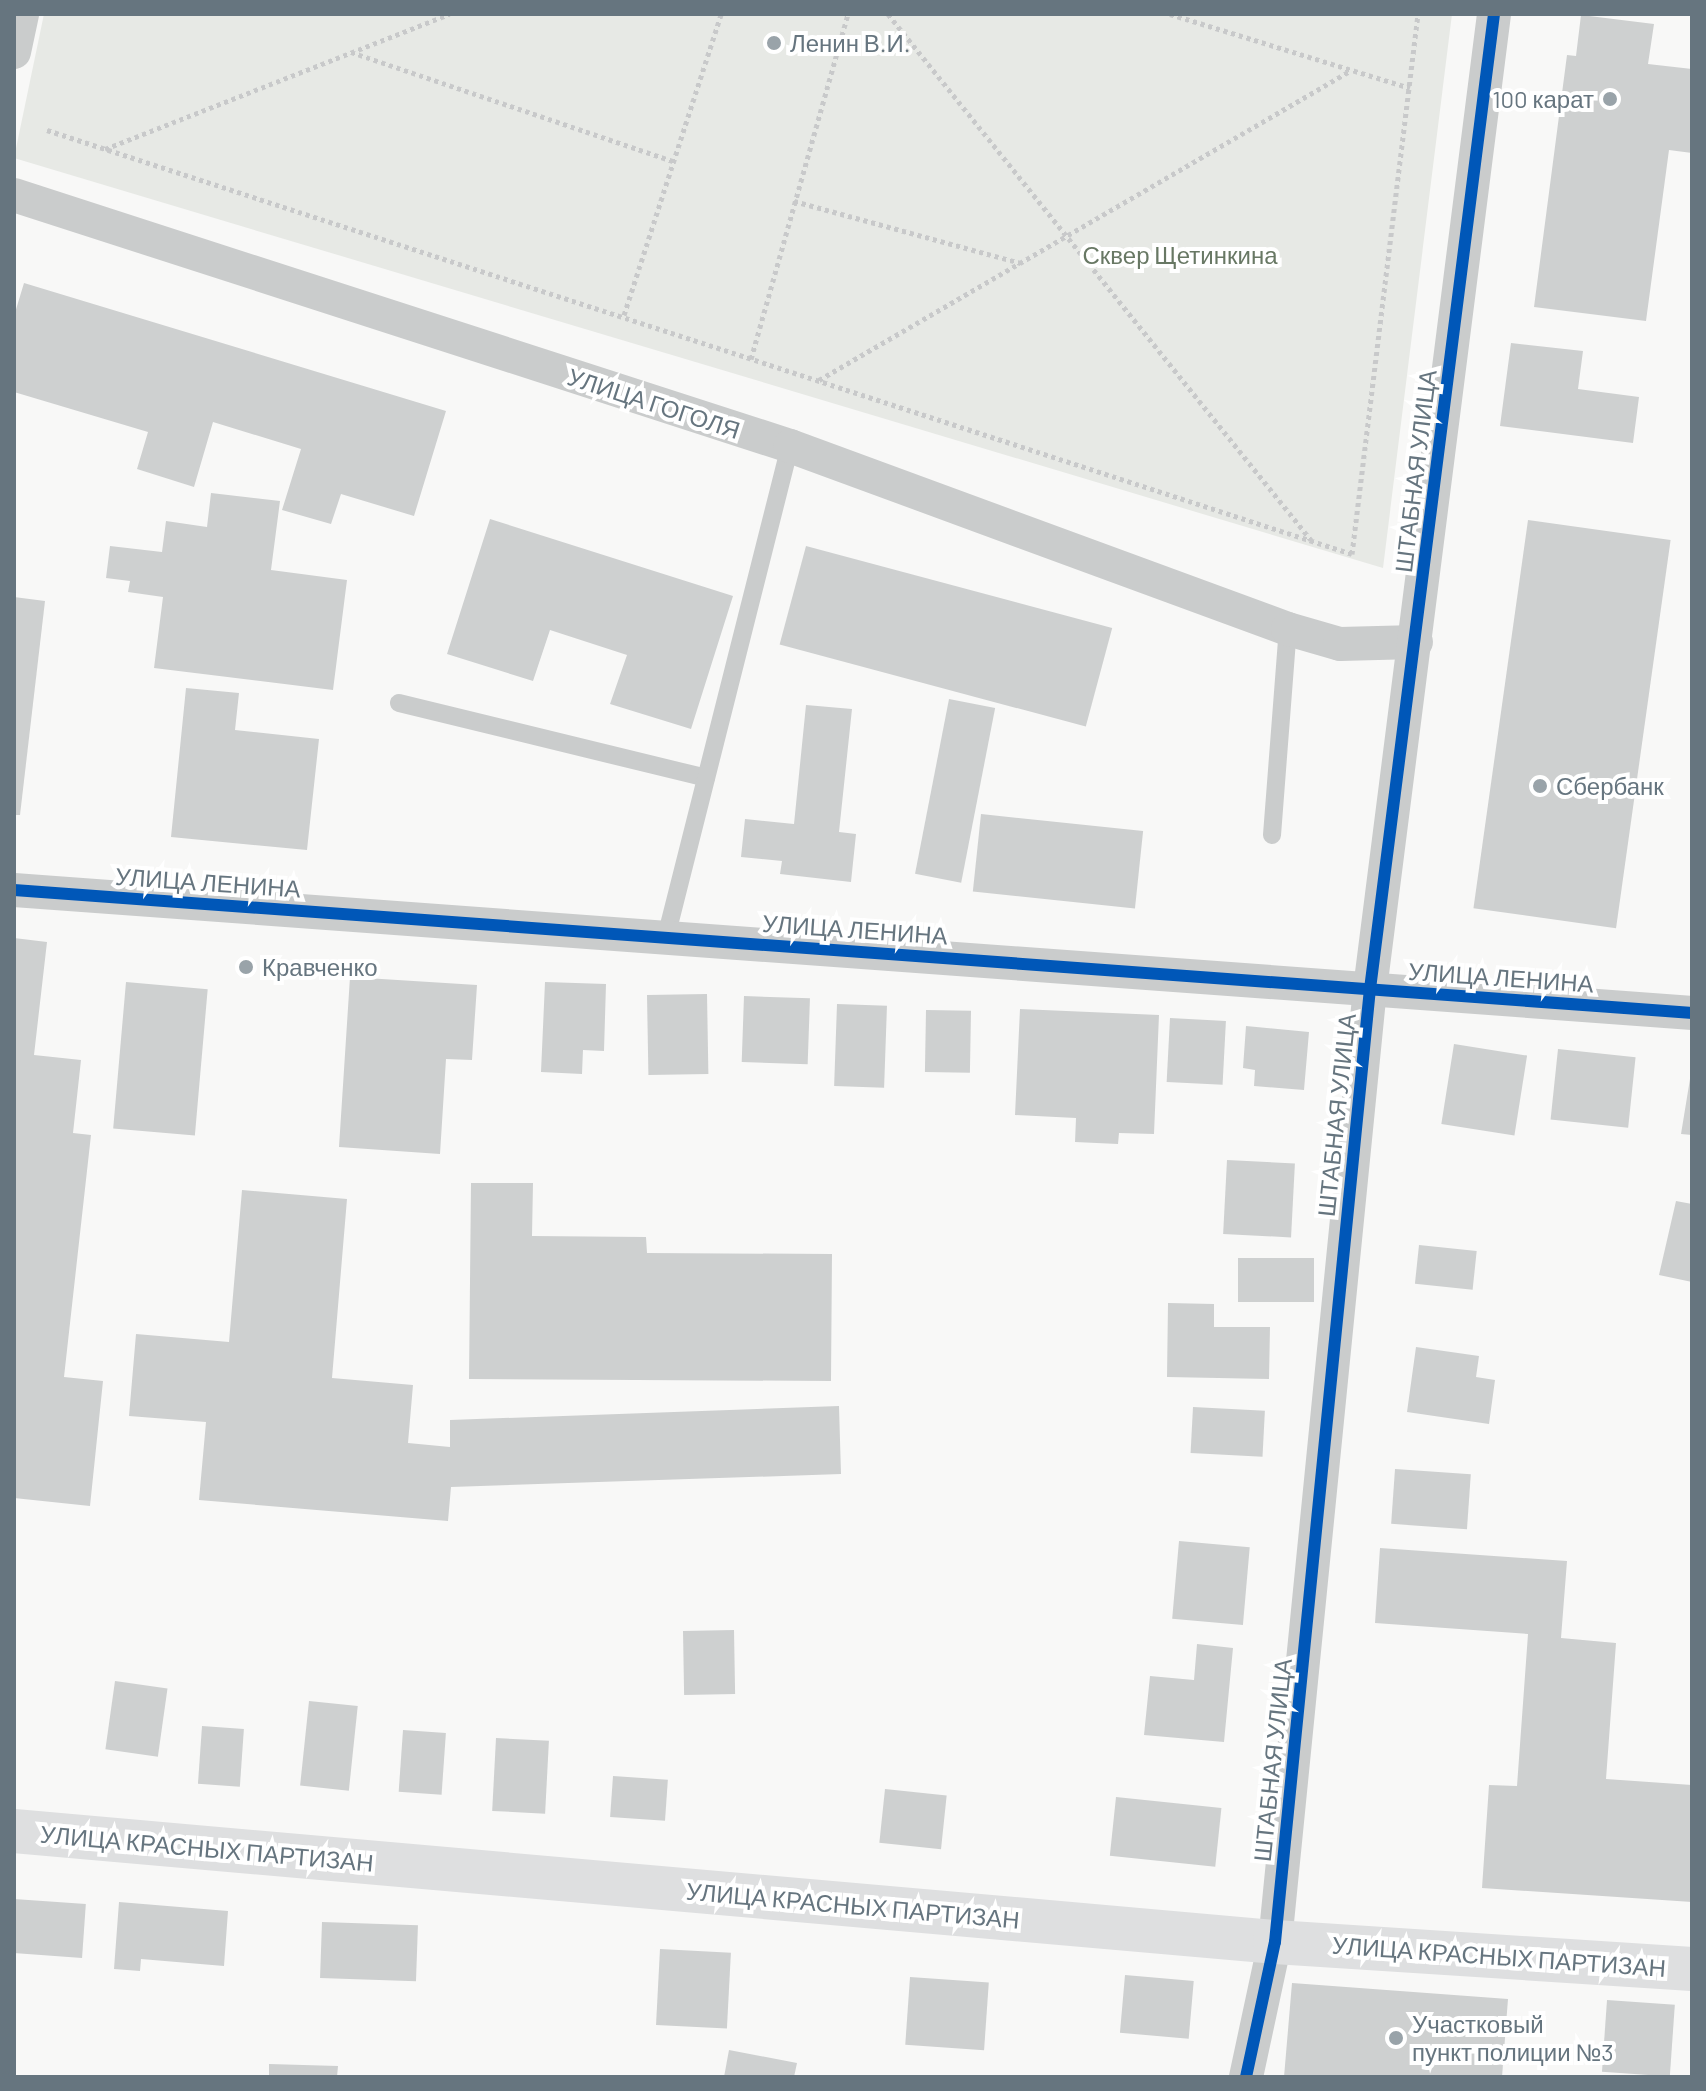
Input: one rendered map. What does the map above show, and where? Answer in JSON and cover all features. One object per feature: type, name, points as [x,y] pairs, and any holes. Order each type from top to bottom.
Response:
[{"type":"main road","name":"УЛИЦА КРАСНЫХ ПАРТИЗАН","points":[[14,1831],[1275,1942],[1692,1969]]},
{"type":"street","points":[[14,52],[22,14]]},
{"type":"street","name":"ШТАБНАЯ УЛИЦА","points":[[1246,2077],[1275,1942],[1370,989],[1494,14]]},
{"type":"street","name":"УЛИЦА ГОГОЛЯ","points":[[14,195],[790,446],[1288,629],[1340,644],[1416,642]]},
{"type":"street","name":"УЛИЦА ЛЕНИНА","points":[[14,890],[1692,1013]]},
{"type":"lane","points":[[666,937],[790,446]]},
{"type":"lane","points":[[1272,835],[1288,629]]},
{"type":"lane","points":[[399,703],[706,778]]},
{"type":"path","points":[[105,149],[450,14]]},
{"type":"path","points":[[624,315],[721,14]]},
{"type":"path","points":[[751,359],[848,14]]},
{"type":"path","points":[[888,14],[1313,542]]},
{"type":"path","points":[[1170,14],[1410,88]]},
{"type":"path","points":[[47,130],[1352,554],[1418,14]]},
{"type":"path","points":[[350,52],[673,161]]},
{"type":"path","points":[[818,381],[1350,71]]},
{"type":"path","points":[[794,201],[1021,263]]},
{"type":"green space","name":"Сквер Щетинкина","points":[[44,14],[1452,14],[1383,568],[14,158]]},
{"type":"building","points":[[1581,15],[1654,24],[1648,64],[1692,69],[1692,153],[1669,150],[1646,321],[1534,307],[1567,55],[1576,56]]},
{"type":"building","points":[[24,283],[446,411],[414,516],[341,494],[331,524],[282,510],[301,449],[213,422],[194,487],[137,469],[148,432],[14,392],[14,316]]},
{"type":"building","points":[[1511,343],[1583,351],[1578,389],[1639,397],[1633,443],[1500,426]]},
{"type":"building","points":[[211,493],[280,501],[271,570],[347,580],[333,690],[154,668],[163,597],[128,592],[130,581],[106,578],[110,546],[162,552],[166,521],[207,527]]},
{"type":"building","points":[[490,519],[733,596],[691,729],[610,704],[627,655],[550,630],[533,681],[447,654]]},
{"type":"building","points":[[1528,520],[1671,540],[1616,928],[1473,908]]},
{"type":"building","points":[[806,546],[1112,628],[1086,727],[780,645]]},
{"type":"building","points":[[14,597],[45,601],[20,815],[14,815]]},
{"type":"building","points":[[186,688],[239,693],[235,730],[319,739],[307,850],[171,837]]},
{"type":"building","points":[[949,699],[995,708],[961,883],[915,874]]},
{"type":"building","points":[[806,705],[852,709],[839,832],[856,834],[851,882],[780,874],[782,861],[741,857],[745,819],[794,824]]},
{"type":"building","points":[[981,814],[1143,831],[1135,909],[973,892]]},
{"type":"building","points":[[14,938],[47,942],[34,1055],[81,1060],[73,1133],[91,1135],[64,1377],[103,1381],[90,1506],[14,1498]]},
{"type":"building","points":[[350,977],[477,985],[472,1060],[446,1059],[440,1154],[339,1147]]},
{"type":"building","points":[[126,982],[208,989],[195,1136],[113,1128]]},
{"type":"building","points":[[545,982],[606,984],[604,1051],[583,1050],[582,1074],[541,1072]]},
{"type":"building","points":[[707,994],[708,1074],[648,1075],[647,995]]},
{"type":"building","points":[[744,996],[810,998],[808,1064],[742,1062]]},
{"type":"building","points":[[837,1004],[887,1006],[884,1088],[834,1086]]},
{"type":"building","points":[[1020,1009],[1159,1015],[1154,1134],[1119,1133],[1118,1144],[1075,1142],[1076,1118],[1015,1115]]},
{"type":"building","points":[[926,1010],[971,1011],[970,1073],[925,1072]]},
{"type":"building","points":[[1170,1018],[1226,1021],[1223,1085],[1167,1082]]},
{"type":"building","points":[[1246,1026],[1309,1032],[1304,1090],[1254,1086],[1255,1070],[1243,1068]]},
{"type":"building","points":[[1454,1044],[1527,1056],[1514,1136],[1441,1124]]},
{"type":"building","points":[[1558,1049],[1636,1057],[1628,1128],[1551,1120]]},
{"type":"building","points":[[1692,1080],[1692,1135],[1681,1134]]},
{"type":"building","points":[[1227,1160],[1295,1164],[1291,1237],[1223,1234]]},
{"type":"building","points":[[471,1183],[533,1183],[532,1236],[646,1237],[647,1253],[832,1254],[831,1381],[469,1379]]},
{"type":"building","points":[[242,1190],[347,1199],[332,1378],[413,1385],[408,1443],[450,1447],[450,1420],[839,1406],[841,1474],[451,1487],[448,1521],[199,1500],[206,1422],[129,1416],[136,1334],[229,1342]]},
{"type":"building","points":[[1676,1201],[1692,1204],[1692,1282],[1659,1275]]},
{"type":"building","points":[[1419,1245],[1477,1251],[1473,1290],[1415,1284]]},
{"type":"building","points":[[1238,1258],[1314,1258],[1314,1302],[1238,1302]]},
{"type":"building","points":[[1168,1303],[1214,1304],[1214,1327],[1270,1327],[1269,1379],[1167,1377]]},
{"type":"building","points":[[1416,1347],[1479,1356],[1476,1377],[1495,1380],[1489,1424],[1407,1412]]},
{"type":"building","points":[[1193,1407],[1265,1411],[1262,1457],[1191,1453]]},
{"type":"building","points":[[1395,1469],[1471,1474],[1467,1529],[1391,1524]]},
{"type":"building","points":[[1179,1541],[1250,1547],[1243,1625],[1172,1619]]},
{"type":"building","points":[[1380,1548],[1567,1561],[1561,1638],[1616,1643],[1606,1779],[1692,1785],[1692,1902],[1482,1888],[1489,1785],[1517,1786],[1528,1634],[1375,1623]]},
{"type":"building","points":[[734,1630],[735,1694],[684,1695],[683,1631]]},
{"type":"building","points":[[1197,1644],[1233,1648],[1224,1742],[1144,1735],[1150,1676],[1194,1680]]},
{"type":"building","points":[[115,1681],[167,1688],[158,1757],[105,1749]]},
{"type":"building","points":[[309,1701],[358,1706],[349,1791],[300,1786]]},
{"type":"building","points":[[202,1726],[244,1729],[240,1787],[198,1784]]},
{"type":"building","points":[[403,1730],[446,1733],[442,1795],[399,1792]]},
{"type":"building","points":[[496,1738],[549,1741],[545,1814],[492,1811]]},
{"type":"building","points":[[613,1776],[668,1780],[665,1821],[610,1817]]},
{"type":"building","points":[[885,1789],[947,1795],[941,1849],[879,1843]]},
{"type":"building","points":[[1116,1797],[1221,1808],[1215,1867],[1110,1856]]},
{"type":"building","points":[[14,1899],[86,1904],[82,1958],[14,1953]]},
{"type":"building","points":[[119,1902],[228,1911],[224,1966],[141,1959],[140,1971],[114,1969]]},
{"type":"building","points":[[322,1922],[418,1925],[416,1981],[320,1978]]},
{"type":"building","points":[[660,1949],[731,1953],[727,2029],[656,2025]]},
{"type":"building","points":[[1125,1975],[1194,1981],[1189,2039],[1120,2033]]},
{"type":"building","points":[[910,1977],[989,1983],[984,2050],[905,2045]]},
{"type":"building","name":"Участковый пункт полиции №3","points":[[1292,1983],[1508,1999],[1502,2077],[1284,2077]]},
{"type":"building","points":[[1607,2000],[1675,2005],[1670,2077],[1602,2072]]},
{"type":"building","points":[[729,2050],[797,2063],[794,2077],[724,2077]]},
{"type":"building","points":[[269,2064],[338,2066],[337,2077],[269,2077]]},
{"type":"cycle path","points":[[1246,2077],[1275,1942],[1370,989],[1494,14]]},
{"type":"cycle path","points":[[14,890],[1692,1013]]},
{"type":"place","name":"Ленин В.И.","points":[[774,43]]},
{"type":"place","name":"100 карат","points":[[1610,99]]},
{"type":"place","name":"Сбербанк","points":[[1540,786]]},
{"type":"place","name":"Кравченко","points":[[246,967]]},
{"type":"place","name":"Участковый пункт полиции №3","points":[[1396,2038]]}]
